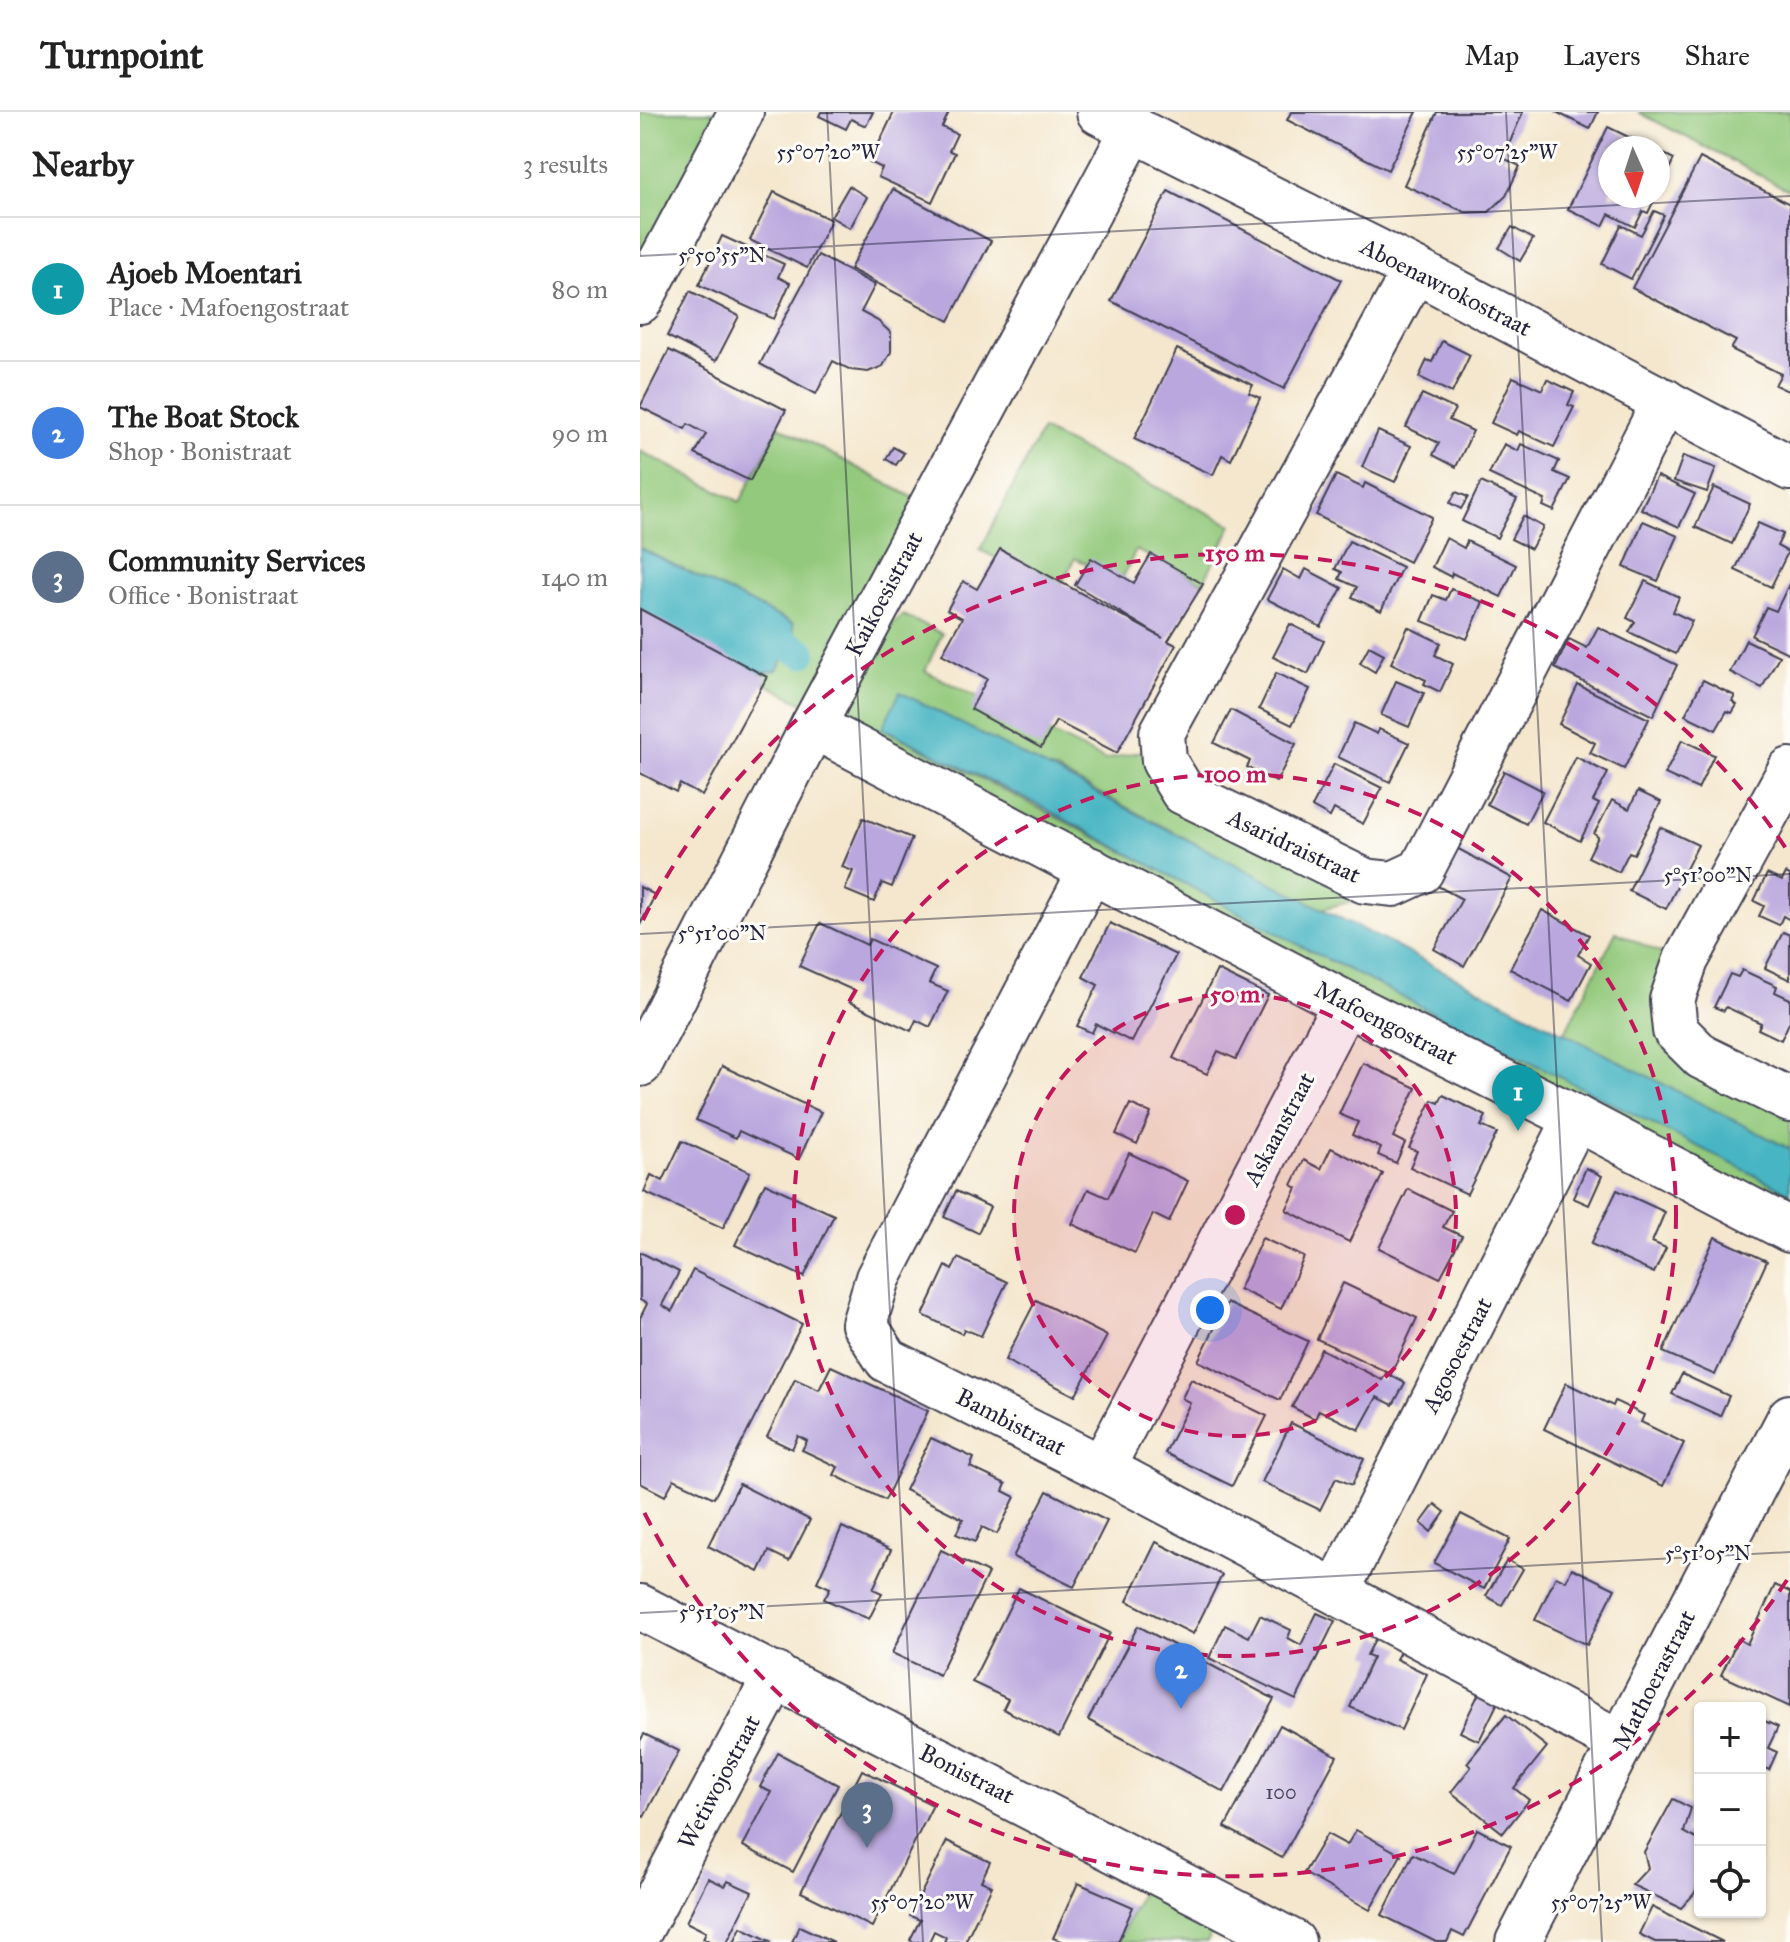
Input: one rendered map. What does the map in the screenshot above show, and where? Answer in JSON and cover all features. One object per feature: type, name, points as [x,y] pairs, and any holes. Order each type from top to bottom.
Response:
[{"type":"street","points":[[640,301],[741,112]]},
{"type":"street","name":"Aboenawrokostraat","points":[[1117,120],[1415,270],[1790,468]]},
{"type":"street","name":"Kaikoesistraat","points":[[640,1064],[1117,120]]},
{"type":"street","name":"Asaridraistraat","points":[[1415,270],[1162,733],[1164,761],[1183,792],[1365,881],[1393,884],[1421,871],[1665,401]]},
{"type":"street","name":"Mafoengostraat","points":[[813,726],[1790,1230]]},
{"type":"street","points":[[1790,770],[1686,960],[1672,1000],[1675,1030],[1702,1057],[1790,1100]]},
{"type":"street","name":"Bambistraat","points":[[1091,870],[878,1278],[864,1324],[887,1360],[1102,1468],[1621,1743]]},
{"type":"street","name":"Askaanstraat","points":[[1102,1468],[1345,1003]]},
{"type":"street","name":"Agosoestraat","points":[[1337,1591],[1576,1118]]},
{"type":"street","name":"Mathoerastraat","points":[[1518,1942],[1790,1417]]},
{"type":"street","name":"Bonistraat","points":[[640,1607],[1293,1942]]},
{"type":"street","name":"Wetiwojostraat","points":[[640,1930],[776,1675]]},
{"type":"green space","points":[[640,112],[722,112],[640,264]]},
{"type":"green space","points":[[1638,112],[1790,112],[1790,191]]},
{"type":"green space","points":[[779,426],[918,500],[813,708],[640,620],[640,613],[793,624],[640,548],[640,451],[740,502]]},
{"type":"green space","points":[[1042,430],[1232,525],[1203,583],[1136,550],[1121,581],[1075,558],[1059,589],[980,550]]},
{"type":"green space","points":[[903,615],[942,634],[925,671],[1105,760],[1146,750],[1370,897],[1321,909],[1055,770],[882,728],[1790,1193],[1790,1214],[856,731],[850,714],[852,698],[890,626]]},
{"type":"green space","points":[[1616,932],[1663,954],[1671,962],[1657,999],[1790,1112],[1790,1149],[1564,1034]]},
{"type":"green space","points":[[1143,1889],[1214,1928],[1207,1942],[1118,1942]]},
{"type":"water","points":[[640,548],[793,624],[794,639],[777,670],[759,674],[640,613]]},
{"type":"water","points":[[900,692],[1790,1149],[1790,1193],[1303,947],[1038,805],[882,728]]},
{"type":"building","points":[[821,112],[873,112],[866,126],[851,119],[846,129],[819,116]]},
{"type":"building","points":[[894,112],[949,112],[942,127],[957,134],[949,151],[955,153],[932,202],[878,177],[882,168],[870,162]]},
{"type":"building","points":[[1291,112],[1417,112],[1388,170],[1287,120]]},
{"type":"building","points":[[1437,112],[1523,112],[1503,158],[1520,166],[1506,196],[1489,212],[1465,212],[1404,185]]},
{"type":"building","points":[[1556,112],[1598,112],[1590,129]]},
{"type":"building","points":[[1608,127],[1626,136],[1604,136]]},
{"type":"building","points":[[1598,148],[1598,208],[1650,208],[1648,213],[1643,211],[1635,227],[1609,214],[1603,226],[1568,209]]},
{"type":"building","points":[[1700,158],[1790,204],[1790,392],[1775,385],[1781,374],[1731,349],[1736,341],[1632,288]]},
{"type":"building","points":[[849,186],[867,197],[850,228],[831,217]]},
{"type":"building","points":[[893,189],[991,241],[949,321],[850,269]]},
{"type":"building","points":[[1168,191],[1341,280],[1284,389],[1111,301]]},
{"type":"building","points":[[774,192],[831,220],[807,268],[750,240]]},
{"type":"building","points":[[1654,211],[1664,215],[1631,279],[1602,264],[1621,225],[1641,235]]},
{"type":"building","points":[[1512,227],[1533,239],[1520,261],[1499,248]]},
{"type":"building","points":[[722,236],[784,264],[778,277],[790,283],[774,319],[699,285]]},
{"type":"building","points":[[818,255],[875,285],[861,312],[891,333],[891,352],[883,366],[868,372],[851,370],[833,361],[816,394],[760,364]]},
{"type":"building","points":[[690,291],[739,316],[716,361],[667,336]]},
{"type":"building","points":[[1442,341],[1470,355],[1452,393],[1419,377],[1427,360],[1432,362]]},
{"type":"building","points":[[1177,349],[1253,385],[1249,393],[1260,398],[1231,460],[1222,455],[1213,475],[1134,439]]},
{"type":"building","points":[[669,350],[786,410],[750,481],[695,454],[706,434],[688,424],[685,429],[640,407]]},
{"type":"building","points":[[1513,377],[1542,390],[1547,379],[1574,392],[1568,405],[1574,407],[1554,447],[1519,431],[1517,435],[1491,423]]},
{"type":"building","points":[[1422,394],[1455,409],[1449,420],[1473,431],[1456,467],[1433,455],[1439,443],[1406,427]]},
{"type":"building","points":[[1378,431],[1411,446],[1395,482],[1362,467]]},
{"type":"building","points":[[1504,444],[1518,451],[1521,444],[1559,461],[1554,472],[1570,479],[1554,511],[1543,506],[1545,500],[1489,474]]},
{"type":"building","points":[[893,447],[904,453],[896,465],[886,459]]},
{"type":"building","points":[[1683,456],[1716,468],[1707,492],[1674,481]]},
{"type":"building","points":[[1336,475],[1363,488],[1365,483],[1432,517],[1409,562],[1316,515]]},
{"type":"building","points":[[1657,476],[1695,494],[1679,527],[1641,509]]},
{"type":"building","points":[[1481,482],[1517,499],[1497,538],[1462,521]]},
{"type":"building","points":[[1714,487],[1750,504],[1732,544],[1695,527]]},
{"type":"building","points":[[1456,492],[1468,497],[1461,509],[1450,503]]},
{"type":"building","points":[[1523,516],[1543,527],[1531,549],[1511,539]]},
{"type":"building","points":[[1643,521],[1678,536],[1658,581],[1624,567]]},
{"type":"building","points":[[1758,523],[1783,534],[1777,546],[1788,552],[1771,587],[1735,570]]},
{"type":"building","points":[[1446,538],[1464,548],[1467,541],[1516,565],[1501,597],[1452,573],[1451,577],[1432,567]]},
{"type":"building","points":[[1349,541],[1402,567],[1381,611],[1352,597],[1357,587],[1339,579],[1342,572],[1335,569]]},
{"type":"building","points":[[1000,549],[1163,638],[1075,585],[1091,558],[1134,583],[1151,554],[1203,584],[1168,641],[1176,645],[1117,753],[1056,721],[1041,748],[971,709],[987,679],[942,654],[962,618],[947,610],[963,581],[977,589]]},
{"type":"building","points":[[1283,569],[1301,579],[1306,569],[1342,588],[1321,627],[1267,599]]},
{"type":"building","points":[[1645,581],[1679,597],[1673,612],[1692,621],[1676,654],[1629,632],[1635,622],[1627,618]]},
{"type":"building","points":[[1790,582],[1790,654],[1752,636],[1766,607],[1776,611]]},
{"type":"building","points":[[1451,589],[1483,602],[1467,639],[1422,621],[1433,595],[1446,600]]},
{"type":"building","points":[[640,609],[767,677],[702,796],[680,784],[676,792],[640,773]]},
{"type":"building","points":[[1290,624],[1324,641],[1308,674],[1273,657]]},
{"type":"building","points":[[1408,627],[1441,643],[1435,655],[1453,664],[1440,692],[1424,684],[1426,680],[1391,663]]},
{"type":"building","points":[[1598,627],[1677,665],[1653,716],[1555,668],[1569,639],[1587,648]]},
{"type":"building","points":[[1746,640],[1779,656],[1762,688],[1730,672]]},
{"type":"building","points":[[1369,646],[1384,654],[1375,672],[1360,663]]},
{"type":"building","points":[[1276,673],[1310,689],[1292,725],[1259,709]]},
{"type":"building","points":[[1703,680],[1735,696],[1732,701],[1737,705],[1732,713],[1727,711],[1716,730],[1685,715]]},
{"type":"building","points":[[1396,681],[1424,693],[1409,727],[1381,715]]},
{"type":"building","points":[[1578,685],[1649,719],[1624,769],[1590,753],[1595,743],[1559,724]]},
{"type":"building","points":[[1231,710],[1296,744],[1276,782],[1247,767],[1250,761],[1214,743]]},
{"type":"building","points":[[1354,723],[1377,734],[1379,729],[1409,743],[1390,782],[1338,757]]},
{"type":"building","points":[[1682,740],[1714,755],[1698,789],[1665,774]]},
{"type":"building","points":[[1576,757],[1608,773],[1593,801],[1599,804],[1580,841],[1543,822]]},
{"type":"building","points":[[1334,764],[1382,788],[1363,824],[1334,809],[1330,817],[1312,807]]},
{"type":"building","points":[[1504,771],[1543,791],[1526,824],[1487,804]]},
{"type":"building","points":[[1638,791],[1661,802],[1634,854],[1629,852],[1619,872],[1588,857],[1598,837],[1594,834],[1612,800],[1629,809]]},
{"type":"building","points":[[863,818],[912,838],[892,887],[882,883],[874,902],[845,890],[853,871],[842,867]]},
{"type":"building","points":[[1660,827],[1698,845],[1666,909],[1629,891]]},
{"type":"building","points":[[1453,846],[1512,878],[1464,966],[1434,949],[1462,899],[1432,883]]},
{"type":"building","points":[[1786,873],[1790,875],[1790,920],[1783,916],[1779,925],[1759,916],[1764,906],[1754,901],[1767,874],[1782,881]]},
{"type":"building","points":[[640,887],[655,895],[640,925]]},
{"type":"building","points":[[1542,910],[1589,935],[1578,955],[1591,963],[1571,1001],[1510,969]]},
{"type":"building","points":[[820,923],[867,945],[870,939],[936,969],[929,983],[948,991],[930,1027],[916,1020],[911,1031],[849,1002],[855,991],[799,966]]},
{"type":"building","points":[[1110,923],[1176,955],[1132,1042],[1096,1024],[1092,1033],[1077,1026],[1098,985],[1083,977]]},
{"type":"building","points":[[1783,932],[1790,935],[1790,980],[1765,968]]},
{"type":"building","points":[[1217,970],[1268,995],[1236,1059],[1218,1051],[1207,1074],[1173,1058]]},
{"type":"building","points":[[1742,970],[1777,986],[1775,992],[1790,999],[1790,1021],[1781,1040],[1758,1029],[1761,1023],[1726,1007],[1724,1011],[1714,1007],[1730,974],[1738,977]]},
{"type":"building","points":[[1363,1063],[1416,1088],[1393,1137],[1405,1143],[1396,1163],[1378,1155],[1381,1148],[1352,1135],[1358,1122],[1339,1114]]},
{"type":"building","points":[[722,1066],[821,1112],[799,1159],[739,1131],[736,1138],[696,1120]]},
{"type":"building","points":[[1443,1095],[1486,1116],[1481,1126],[1497,1133],[1467,1194],[1410,1167],[1417,1151],[1409,1148],[1432,1100],[1439,1103]]},
{"type":"building","points":[[1130,1104],[1151,1113],[1137,1144],[1116,1134]]},
{"type":"building","points":[[682,1141],[750,1172],[723,1228],[644,1192],[651,1175],[663,1181]]},
{"type":"building","points":[[1331,1148],[1383,1174],[1349,1242],[1286,1210],[1297,1188],[1292,1185],[1304,1160],[1321,1169]]},
{"type":"building","points":[[1129,1153],[1188,1181],[1169,1222],[1153,1214],[1135,1253],[1072,1224],[1088,1189],[1108,1198]]},
{"type":"building","points":[[1586,1168],[1602,1176],[1589,1205],[1573,1198]]},
{"type":"building","points":[[765,1183],[834,1215],[804,1277],[735,1245]]},
{"type":"building","points":[[1408,1189],[1452,1211],[1443,1227],[1462,1236],[1440,1278],[1379,1248]]},
{"type":"building","points":[[1617,1190],[1665,1212],[1652,1242],[1666,1248],[1654,1273],[1591,1244]]},
{"type":"building","points":[[956,1191],[990,1207],[978,1233],[944,1217]]},
{"type":"building","points":[[1715,1237],[1767,1261],[1715,1375],[1663,1352]]},
{"type":"building","points":[[1262,1238],[1304,1257],[1281,1309],[1239,1289]]},
{"type":"building","points":[[640,1252],[679,1272],[662,1305],[672,1311],[693,1270],[802,1324],[714,1498],[674,1479],[665,1496],[640,1483],[640,1318],[647,1304],[640,1300]]},
{"type":"building","points":[[958,1258],[1007,1282],[981,1336],[964,1329],[962,1334],[923,1315],[946,1266],[952,1270]]},
{"type":"building","points":[[1343,1283],[1417,1318],[1391,1374],[1317,1339]]},
{"type":"building","points":[[1036,1300],[1107,1336],[1075,1396],[1005,1360]]},
{"type":"building","points":[[1227,1303],[1308,1341],[1280,1400],[1198,1361]]},
{"type":"building","points":[[1321,1349],[1382,1380],[1386,1373],[1405,1383],[1393,1405],[1377,1397],[1359,1430],[1319,1410],[1315,1419],[1292,1407]]},
{"type":"building","points":[[831,1366],[928,1411],[885,1500],[834,1475],[838,1467],[802,1450],[807,1441],[798,1436],[792,1449],[767,1437],[795,1379],[819,1390]]},
{"type":"building","points":[[1682,1374],[1729,1396],[1720,1416],[1672,1394]]},
{"type":"building","points":[[1191,1379],[1267,1416],[1232,1486],[1165,1453],[1190,1403],[1182,1398]]},
{"type":"building","points":[[1566,1383],[1613,1406],[1615,1401],[1644,1415],[1641,1422],[1684,1443],[1663,1486],[1544,1429]]},
{"type":"building","points":[[1291,1423],[1364,1459],[1352,1485],[1336,1478],[1320,1510],[1262,1482]]},
{"type":"building","points":[[931,1438],[974,1458],[970,1467],[1006,1484],[1003,1491],[1015,1497],[997,1534],[982,1527],[975,1542],[956,1534],[963,1519],[905,1490]]},
{"type":"building","points":[[739,1484],[810,1520],[789,1561],[769,1551],[759,1572],[708,1546]]},
{"type":"building","points":[[1047,1491],[1107,1521],[1074,1587],[1013,1557]]},
{"type":"building","points":[[1435,1504],[1445,1512],[1431,1532],[1421,1523]]},
{"type":"building","points":[[1461,1514],[1510,1539],[1484,1589],[1434,1563]]},
{"type":"building","points":[[842,1527],[891,1550],[873,1589],[882,1593],[869,1619],[824,1599],[830,1588],[817,1582]]},
{"type":"building","points":[[1156,1542],[1222,1575],[1193,1634],[1127,1601]]},
{"type":"building","points":[[941,1550],[988,1573],[939,1675],[892,1653]]},
{"type":"building","points":[[1507,1560],[1523,1569],[1502,1605],[1486,1596]]},
{"type":"building","points":[[1572,1568],[1615,1589],[1587,1645],[1535,1620],[1556,1576],[1566,1581]]},
{"type":"building","points":[[1775,1585],[1790,1592],[1790,1707],[1721,1675],[1738,1639],[1747,1644]]},
{"type":"building","points":[[1019,1588],[1110,1633],[1059,1737],[1003,1709],[1008,1699],[972,1682]]},
{"type":"building","points":[[1317,1613],[1335,1621],[1296,1700],[1209,1658],[1225,1625],[1249,1637],[1260,1615],[1291,1630],[1288,1638],[1301,1645]]},
{"type":"building","points":[[1138,1626],[1274,1699],[1224,1792],[1088,1720]]},
{"type":"building","points":[[1377,1636],[1402,1648],[1396,1659],[1427,1674],[1401,1730],[1350,1707],[1373,1657],[1367,1655]]},
{"type":"building","points":[[1480,1691],[1499,1700],[1479,1741],[1460,1732]]},
{"type":"building","points":[[1506,1715],[1547,1747],[1514,1788],[1529,1800],[1503,1833],[1451,1792],[1471,1767],[1467,1763]]},
{"type":"building","points":[[1766,1722],[1778,1727],[1768,1748],[1777,1752],[1769,1770],[1766,1769]]},
{"type":"building","points":[[1280,1725],[1337,1756],[1282,1858],[1225,1827]]},
{"type":"building","points":[[644,1734],[679,1751],[644,1817],[640,1815],[640,1741]]},
{"type":"building","points":[[778,1753],[838,1785],[793,1872],[743,1846],[771,1792],[760,1787]]},
{"type":"building","points":[[862,1770],[933,1805],[872,1927],[801,1892]]},
{"type":"building","points":[[1673,1799],[1691,1808],[1684,1832],[1694,1838],[1694,1894],[1681,1908],[1632,1885],[1648,1868],[1644,1852]]},
{"type":"building","points":[[1477,1829],[1511,1846],[1464,1937],[1452,1931],[1447,1942],[1436,1942],[1382,1915],[1413,1854],[1454,1874]]},
{"type":"building","points":[[1356,1830],[1401,1855],[1370,1910],[1304,1873],[1327,1834],[1347,1845]]},
{"type":"building","points":[[947,1841],[990,1862],[981,1881],[992,1886],[965,1942],[944,1942],[946,1937],[934,1931],[929,1942],[913,1942],[910,1940],[920,1920],[910,1916]]},
{"type":"building","points":[[708,1878],[725,1886],[728,1881],[752,1892],[727,1942],[712,1942],[703,1938],[706,1932],[686,1922]]},
{"type":"building","points":[[1078,1883],[1133,1907],[1118,1942],[1063,1942],[1053,1938]]},
{"type":"building","points":[[1652,1907],[1723,1942],[1655,1942],[1639,1934]]},
{"type":"building","points":[[799,1926],[834,1942],[792,1942]]},
{"type":"building","points":[[741,1927],[772,1942],[734,1942]]},
{"type":"waterway","points":[[754,628],[802,653]]},
{"type":"place","name":"Ajoeb Moentari","points":[[1518,1131]]},
{"type":"place","name":"The Boat Stock","points":[[1181,1709]]},
{"type":"place","name":"Community Services","points":[[867,1848]]}]
